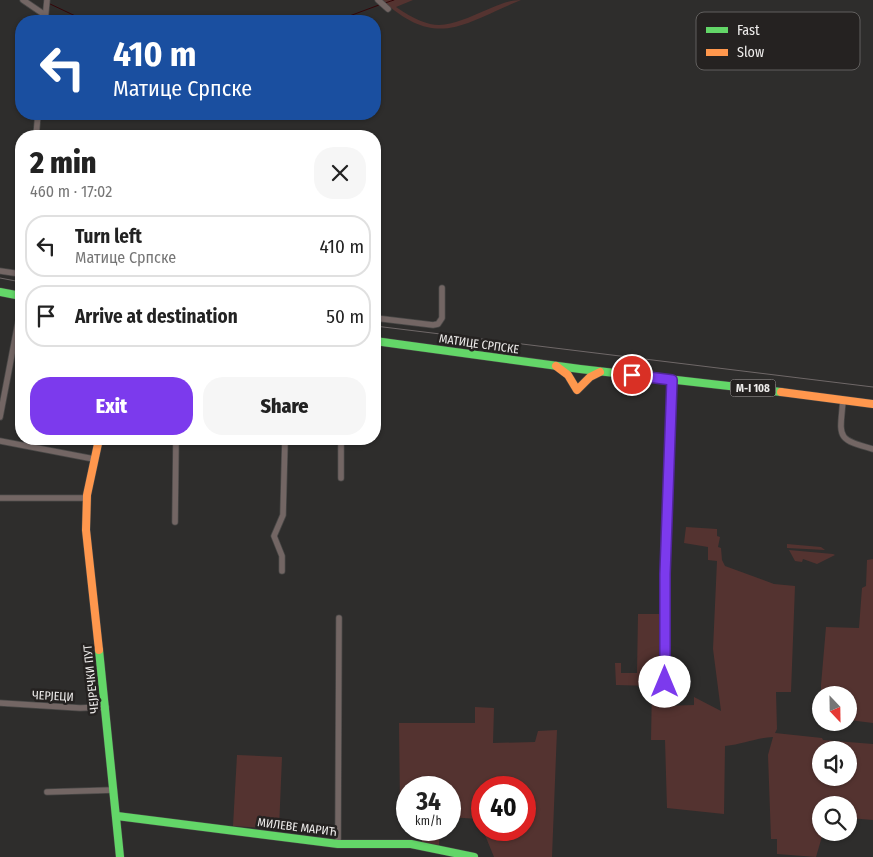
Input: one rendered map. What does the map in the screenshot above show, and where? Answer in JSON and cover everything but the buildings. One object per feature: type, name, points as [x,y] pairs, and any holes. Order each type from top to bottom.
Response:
[{"type":"street","points":[[23,0],[41,15]]},
{"type":"street","points":[[45,15],[47,0]]},
{"type":"street","points":[[378,0],[388,9]]},
{"type":"street","points":[[0,271],[15,273]]},
{"type":"street","points":[[381,319],[438,324],[442,318],[442,288]]},
{"type":"street","points":[[0,292],[15,294]]},
{"type":"street","points":[[0,417],[15,338]]},
{"type":"street","name":"МАТИЦЕ СРПСКЕ","points":[[381,343],[602,372]]},
{"type":"street","points":[[554,365],[568,375],[577,390],[590,377],[602,372]]},
{"type":"street","name":"M-I 108","points":[[602,372],[873,404]]},
{"type":"street","points":[[665,682],[665,582],[672,380]]},
{"type":"street","points":[[843,400],[841,429],[844,438],[851,443],[873,449]]},
{"type":"street","points":[[0,441],[15,444]]},
{"type":"street","points":[[21,445],[94,459]]},
{"type":"street","name":"ЧЕЈРЕЧКИ ПУТ","points":[[98,445],[86,498],[86,530],[106,707],[120,857]]},
{"type":"street","points":[[175,522],[176,445]]},
{"type":"street","points":[[282,571],[282,556],[274,536],[283,515],[285,445]]},
{"type":"street","points":[[341,445],[341,478]]},
{"type":"street","points":[[0,498],[86,498]]},
{"type":"street","points":[[338,844],[339,618]]},
{"type":"street","name":"ЧЕРЈЕЦИ","points":[[0,703],[80,708],[106,707]]},
{"type":"street","points":[[47,792],[114,790]]},
{"type":"street","name":"МИЛЕВЕ МAРИЋ","points":[[117,816],[338,844],[411,844],[474,857]]},
{"type":"shaded area","points":[[382,0],[413,0],[396,7],[422,22],[443,25],[464,19],[506,2],[521,0],[466,24],[450,28],[435,28],[419,24],[401,15]]},
{"type":"shaded area","points":[[686,527],[717,529],[717,536],[720,537],[718,547],[721,548],[722,560],[725,566],[774,584],[795,586],[791,692],[776,692],[777,729],[775,733],[836,741],[812,741],[812,786],[857,786],[857,743],[873,744],[873,820],[857,819],[857,796],[812,796],[812,841],[821,841],[816,857],[777,854],[777,839],[771,839],[768,755],[773,737],[725,746],[724,814],[667,808],[665,740],[651,740],[652,686],[616,685],[615,663],[621,663],[621,673],[637,673],[638,614],[662,614],[662,706],[694,705],[694,697],[721,711],[713,649],[717,561],[708,560],[708,547],[684,543]]},
{"type":"shaded area","points":[[787,544],[821,547],[825,550],[787,548]]},
{"type":"shaded area","points":[[789,550],[835,555],[817,564],[803,559],[802,562],[795,561]]},
{"type":"shaded area","points":[[873,559],[873,723],[858,721],[858,686],[821,685],[826,627],[859,628],[862,588],[866,586],[867,560]]},
{"type":"shaded area","points":[[475,707],[494,708],[493,743],[535,742],[538,731],[557,730],[552,857],[494,857],[487,841],[536,841],[536,776],[471,776],[471,818],[461,818],[461,776],[400,776],[399,723],[475,723]]},
{"type":"shaded area","points":[[237,755],[282,757],[279,829],[233,826]]},
{"type":"shaded area","points":[[422,841],[439,841],[439,845],[422,843]]},
{"type":"waterway","points":[[385,3],[394,0]]},
{"type":"waterway","points":[[48,3],[73,15]]},
{"type":"waterway","points":[[352,15],[379,5]]},
{"type":"railway","points":[[0,278],[15,281]]},
{"type":"railway","points":[[381,327],[873,387]]},
{"type":"traffic: fast","points":[[0,292],[15,295]]},
{"type":"traffic: fast","points":[[381,342],[580,369],[781,392]]},
{"type":"traffic: fast","points":[[665,682],[665,574],[672,380]]},
{"type":"traffic: fast","points":[[99,650],[120,857]]},
{"type":"traffic: fast","points":[[117,816],[338,844],[411,844],[474,857]]},
{"type":"traffic: slow","points":[[556,366],[568,375],[577,390],[590,377],[600,372]]},
{"type":"traffic: slow","points":[[781,392],[873,404]]},
{"type":"traffic: slow","points":[[98,445],[87,495],[86,530],[99,650]]},
{"type":"route","points":[[632,375],[672,380],[664,605],[665,682]]}]
